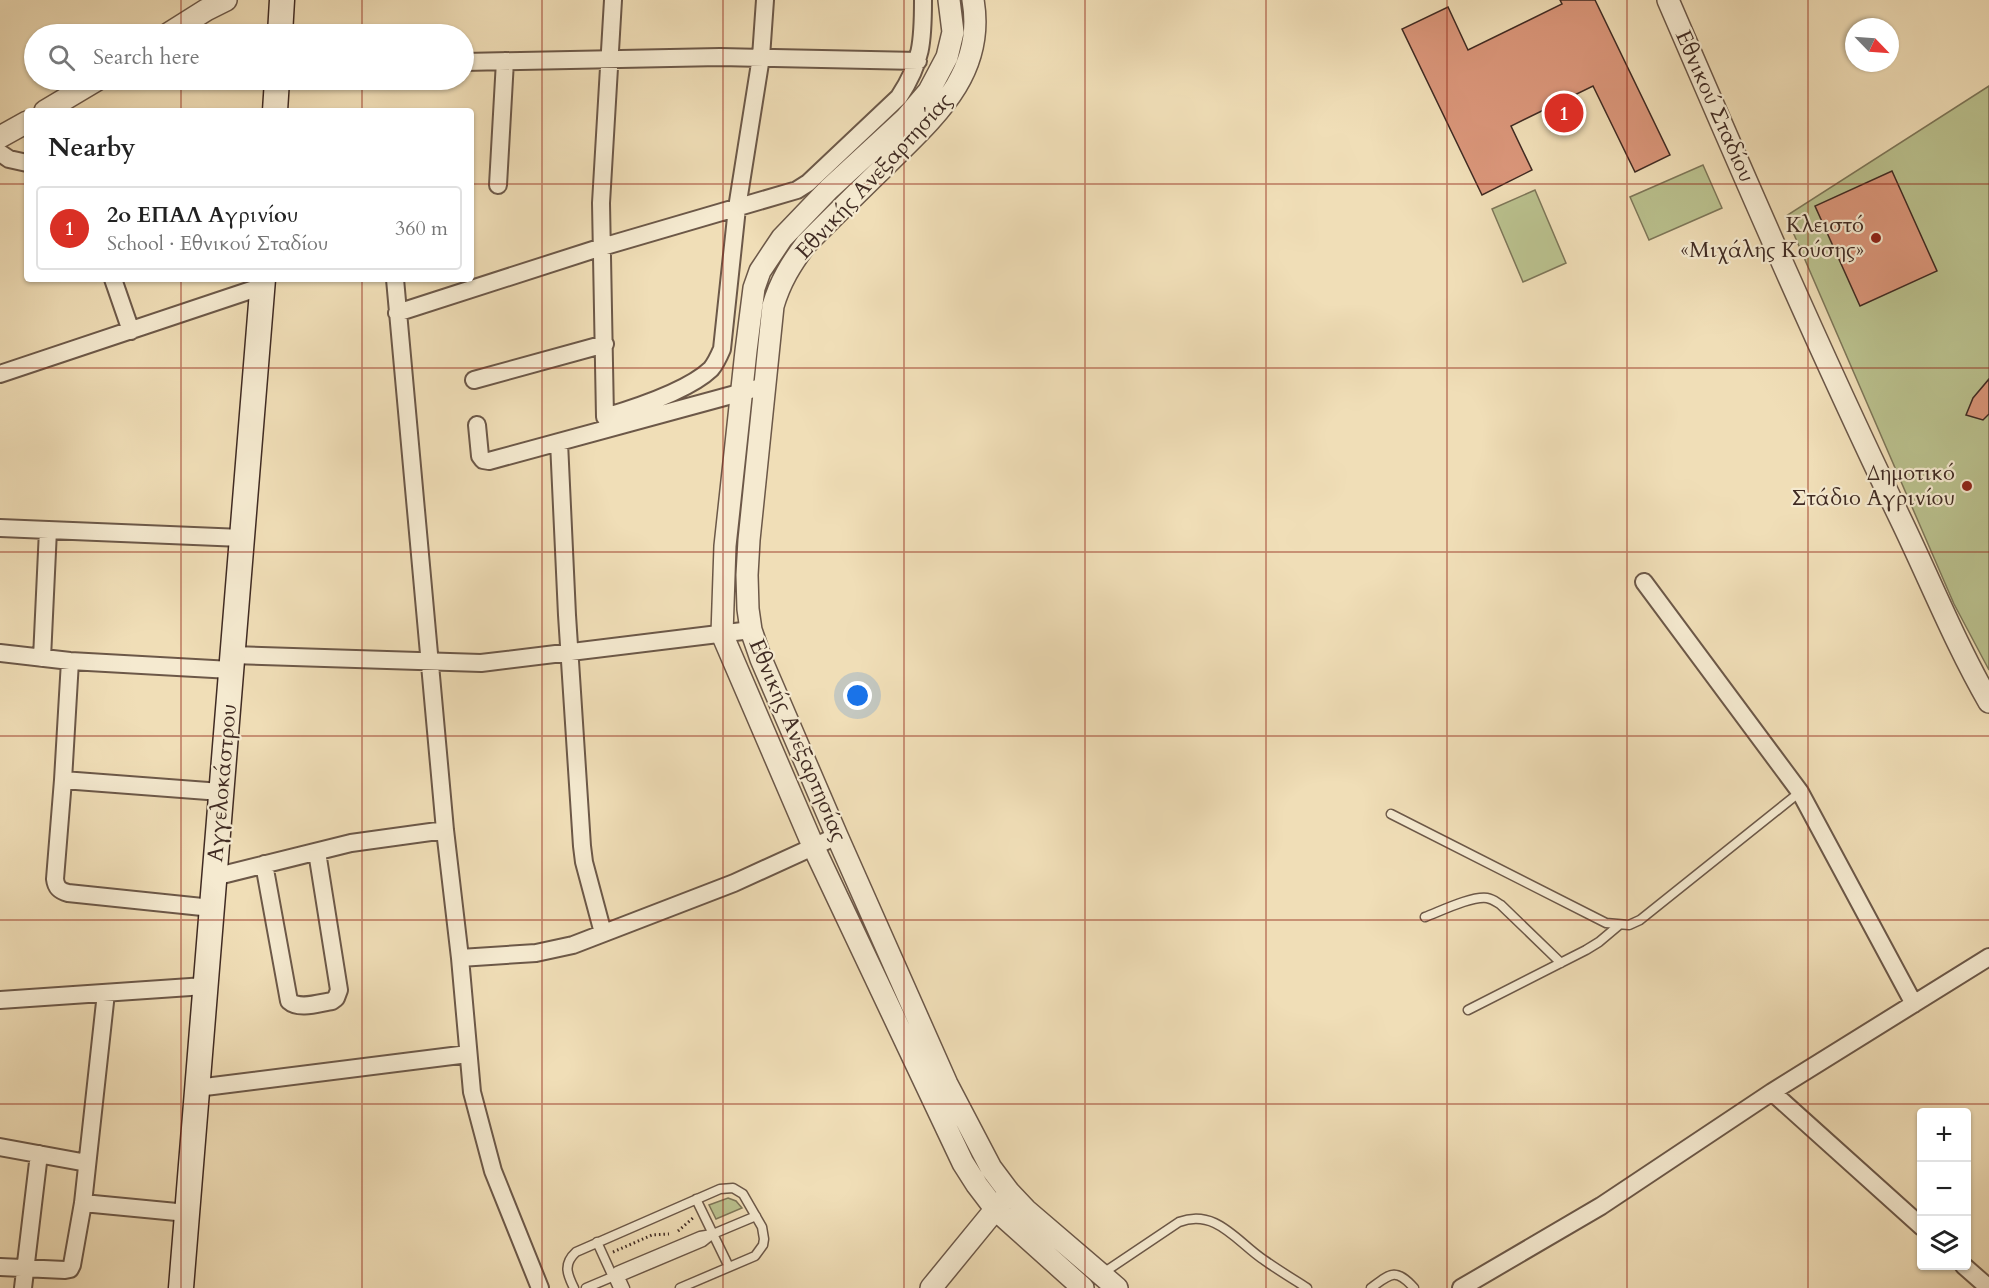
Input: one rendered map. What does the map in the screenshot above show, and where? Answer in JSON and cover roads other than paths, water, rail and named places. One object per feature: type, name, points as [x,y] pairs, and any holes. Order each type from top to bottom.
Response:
[{"type":"main road","points":[[281,24],[282,0]]},
{"type":"main road","points":[[276,108],[277,90]]},
{"type":"main road","name":"Αγγελοκάστρου","points":[[181,1288],[263,283]]},
{"type":"street","points":[[184,24],[226,0]]},
{"type":"street","points":[[613,0],[601,203],[605,417],[692,382],[711,369],[718,360],[722,349],[736,208],[761,57],[765,0]]},
{"type":"street","points":[[397,314],[602,247],[797,190],[808,183],[899,97],[918,61],[923,34],[923,0]]},
{"type":"street","name":"Εθνικής Ανεξαρτησίας","points":[[949,0],[954,32],[947,57],[929,91],[905,119],[829,189],[782,238],[760,271],[754,288],[741,393],[725,546],[722,634],[814,848],[963,1163],[976,1185],[996,1209],[1083,1288]]},
{"type":"street","name":"Εθνικής Ανεξαρτησίας","points":[[973,0],[975,27],[972,50],[955,91],[926,125],[806,244],[779,284],[772,306],[749,540],[748,598],[752,630],[761,659],[947,1084],[991,1168],[1026,1210],[1117,1288]]},
{"type":"street","name":"Εθνικού Σταδίου","points":[[1668,0],[1855,424],[1965,659],[1989,702]]},
{"type":"street","points":[[474,62],[761,57],[918,61]]},
{"type":"street","points":[[498,185],[505,62]]},
{"type":"street","points":[[50,108],[80,90]]},
{"type":"street","points":[[0,137],[24,124]]},
{"type":"street","points":[[0,153],[9,159],[24,162]]},
{"type":"street","points":[[114,282],[130,331]]},
{"type":"street","points":[[395,282],[445,830],[460,958],[473,1102],[502,1198],[540,1288]]},
{"type":"street","points":[[0,374],[130,331],[263,283]]},
{"type":"street","points":[[474,380],[605,344]]},
{"type":"street","points":[[477,425],[480,456],[486,461],[765,386]]},
{"type":"street","points":[[560,442],[582,846],[603,933]]},
{"type":"street","points":[[0,528],[242,538]]},
{"type":"street","points":[[42,658],[48,530]]},
{"type":"street","points":[[1644,582],[1800,792],[1914,1004]]},
{"type":"street","points":[[0,653],[70,661],[481,663],[752,630]]},
{"type":"street","points":[[70,661],[56,885],[59,890],[68,893],[212,908]]},
{"type":"street","points":[[63,780],[221,792]]},
{"type":"street","points":[[214,877],[351,843],[445,830]]},
{"type":"street","points":[[460,958],[552,951],[573,945],[734,883],[837,836]]},
{"type":"street","points":[[264,864],[288,1001],[299,1005],[332,1001],[339,990],[317,852]]},
{"type":"street","points":[[1461,1288],[1601,1206],[1772,1092],[1989,957]]},
{"type":"street","points":[[0,1000],[205,986]]},
{"type":"street","points":[[0,1267],[65,1270],[71,1267],[83,1203],[106,993]]},
{"type":"street","points":[[197,1088],[468,1054]]},
{"type":"street","points":[[1772,1092],[1917,1222]]},
{"type":"street","points":[[0,1147],[87,1163]]},
{"type":"street","points":[[23,1288],[39,1154]]},
{"type":"street","points":[[931,1288],[1009,1192]]},
{"type":"street","points":[[83,1203],[187,1213]]},
{"type":"street","points":[[1969,1270],[1989,1288]]},
{"type":"lane","points":[[1391,813],[1606,924],[1618,926],[1629,925],[1640,920],[1800,792]]},
{"type":"lane","points":[[1425,917],[1473,900],[1484,898],[1492,900],[1501,905],[1561,963]]},
{"type":"lane","points":[[1468,1010],[1599,942],[1618,926]]},
{"type":"lane","points":[[574,1288],[567,1274],[568,1262],[576,1252],[720,1189],[733,1188],[743,1194],[756,1216],[764,1233],[763,1245],[755,1256],[680,1288]]},
{"type":"lane","points":[[696,1199],[729,1267]]},
{"type":"lane","points":[[618,1288],[617,1271],[689,1240],[713,1234],[756,1216]]},
{"type":"lane","points":[[1101,1274],[1179,1222],[1191,1217],[1201,1218],[1220,1226],[1263,1260],[1307,1288]]},
{"type":"lane","points":[[597,1242],[603,1256],[625,1288]]},
{"type":"lane","points":[[1371,1288],[1388,1275],[1398,1274],[1414,1288]]},
{"type":"lane","points":[[586,1288],[616,1277]]},
{"type":"place","name":"2ο ΕΠΑΛ Αγρινίου","points":[[1564,113]]},
{"type":"place","name":"Κλειστό «Μιχάλης Κούσης»","points":[[1876,238]]},
{"type":"place","name":"Δημοτικό Στάδιο Αγρινίου","points":[[1967,486]]}]
